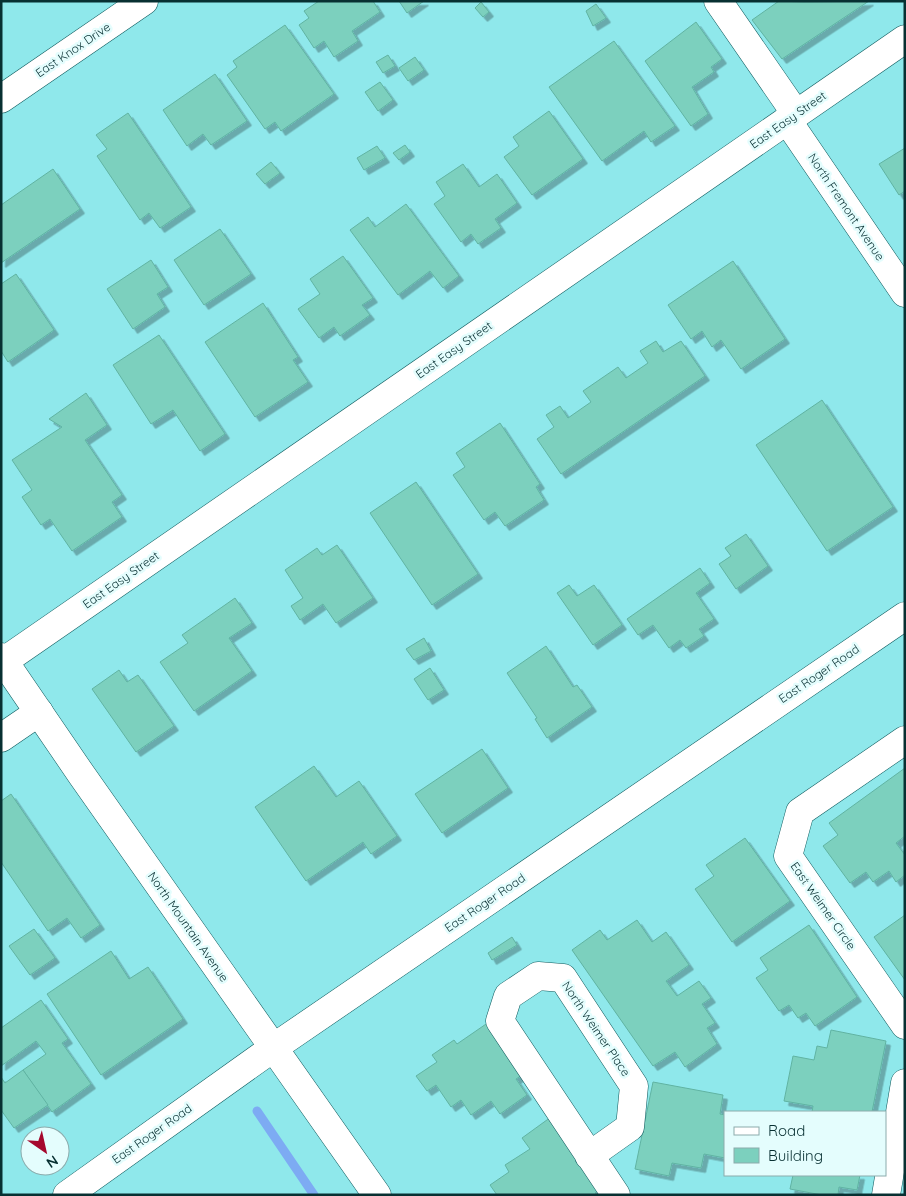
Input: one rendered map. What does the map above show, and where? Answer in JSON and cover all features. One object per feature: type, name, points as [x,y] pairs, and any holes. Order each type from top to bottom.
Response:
[{"type":"street","name":"East Knox Drive","points":[[1,99],[144,1]]},
{"type":"street","name":"North Fremont Avenue","points":[[718,1],[905,293]]},
{"type":"street","name":"East Easy Street","points":[[3,659],[905,39]]},
{"type":"street","name":"East Roger Road","points":[[67,1195],[273,1048],[905,616]]},
{"type":"street","name":"North Mountain Avenue","points":[[3,659],[38,712],[376,1195]]},
{"type":"street","points":[[1,738],[38,712]]},
{"type":"street","name":"East Weimer Circle","points":[[905,740],[800,812],[788,856],[905,1025]]},
{"type":"street","name":"North Weimer Place","points":[[589,1156],[630,1127],[634,1086],[563,978],[538,976],[508,996],[500,1021],[589,1156],[616,1195]]},
{"type":"street","points":[[886,1195],[905,1083]]},
{"type":"building","points":[[319,1],[373,1],[380,12],[352,31],[358,41],[334,57],[324,41],[314,48],[299,25],[309,18],[304,11]]},
{"type":"building","points":[[399,1],[424,1],[407,13]]},
{"type":"building","points":[[779,1],[869,1],[782,59],[752,20]]},
{"type":"building","points":[[481,2],[489,12],[483,17],[475,8]]},
{"type":"building","points":[[596,4],[606,18],[593,26],[586,11]]},
{"type":"building","points":[[696,22],[722,59],[711,67],[714,72],[692,87],[708,114],[691,126],[645,61]]},
{"type":"building","points":[[285,25],[334,94],[281,131],[275,122],[265,129],[227,75],[237,67],[233,61]]},
{"type":"building","points":[[614,41],[675,126],[651,142],[644,131],[602,161],[549,87]]},
{"type":"building","points":[[388,55],[395,66],[383,73],[376,62]]},
{"type":"building","points":[[415,57],[424,70],[408,81],[399,68]]},
{"type":"building","points":[[215,74],[247,121],[211,145],[203,134],[187,146],[163,110]]},
{"type":"building","points":[[380,82],[393,100],[378,111],[365,92]]},
{"type":"building","points":[[549,111],[583,159],[532,195],[504,157],[519,146],[513,137]]},
{"type":"building","points":[[128,113],[191,207],[160,228],[149,213],[140,220],[97,156],[107,149],[96,135]]},
{"type":"building","points":[[405,145],[410,152],[399,160],[393,153]]},
{"type":"building","points":[[377,146],[385,158],[364,170],[357,158]]},
{"type":"building","points":[[905,148],[905,191],[899,195],[879,164]]},
{"type":"building","points":[[271,162],[280,173],[265,184],[256,174]]},
{"type":"building","points":[[463,164],[479,187],[497,174],[517,203],[495,219],[501,228],[478,244],[471,234],[461,242],[434,204],[445,196],[436,182]]},
{"type":"building","points":[[53,169],[80,209],[1,263],[1,205]]},
{"type":"building","points":[[406,204],[459,276],[443,288],[430,271],[398,295],[350,230],[368,217],[375,227]]},
{"type":"building","points":[[220,229],[251,274],[204,305],[174,260]]},
{"type":"building","points":[[343,256],[373,298],[362,305],[370,315],[340,336],[334,327],[319,338],[298,309],[320,294],[310,279]]},
{"type":"building","points":[[151,260],[168,287],[157,294],[165,307],[133,329],[107,289]]},
{"type":"building","points":[[733,261],[785,339],[741,369],[721,340],[712,347],[702,331],[691,339],[668,305]]},
{"type":"building","points":[[16,274],[54,330],[8,362],[1,351],[1,284]]},
{"type":"building","points":[[263,303],[298,357],[293,360],[308,382],[255,417],[205,342]]},
{"type":"building","points":[[159,335],[225,434],[200,451],[173,410],[151,424],[113,365]]},
{"type":"building","points":[[656,341],[663,352],[681,341],[705,376],[561,474],[537,439],[554,427],[546,415],[560,406],[568,418],[591,402],[583,391],[618,367],[626,378],[648,363],[640,351]]},
{"type":"building","points":[[86,393],[107,425],[85,440],[122,495],[112,502],[122,517],[72,551],[50,519],[41,525],[22,497],[32,490],[12,460],[62,427],[49,419]]},
{"type":"building","points":[[822,400],[893,507],[827,551],[756,445]]},
{"type":"building","points":[[500,423],[540,484],[536,487],[544,500],[505,526],[495,512],[484,520],[453,475],[465,467],[456,453]]},
{"type":"building","points":[[416,482],[478,574],[432,605],[370,513]]},
{"type":"building","points":[[746,534],[768,566],[736,589],[719,564],[731,556],[725,548]]},
{"type":"building","points":[[337,545],[373,598],[336,623],[323,604],[300,620],[291,606],[303,598],[285,570],[317,548],[322,555]]},
{"type":"building","points":[[700,568],[710,583],[696,593],[714,619],[699,629],[704,636],[686,648],[680,640],[669,648],[653,625],[638,635],[627,619]]},
{"type":"building","points":[[569,585],[577,596],[594,585],[622,625],[593,645],[557,593]]},
{"type":"building","points":[[235,598],[252,623],[229,638],[252,671],[194,711],[160,662],[188,643],[182,635]]},
{"type":"building","points":[[424,638],[431,651],[414,660],[406,649]]},
{"type":"building","points":[[546,646],[573,687],[577,685],[592,707],[547,738],[535,719],[537,718],[507,673]]},
{"type":"building","points":[[430,668],[444,690],[428,700],[414,679]]},
{"type":"building","points":[[119,670],[127,682],[138,675],[174,726],[136,752],[92,689]]},
{"type":"building","points":[[482,749],[508,788],[442,833],[415,794]]},
{"type":"building","points":[[314,766],[336,797],[359,781],[397,836],[371,854],[363,842],[306,881],[255,807]]},
{"type":"building","points":[[905,768],[905,836],[896,843],[905,855],[905,875],[896,882],[889,871],[873,882],[866,872],[850,883],[823,846],[838,835],[829,823]]},
{"type":"building","points":[[11,794],[100,925],[81,938],[67,918],[48,931],[1,862],[1,801]]},
{"type":"building","points":[[745,838],[790,901],[732,942],[695,889],[714,876],[706,865]]},
{"type":"building","points":[[905,915],[905,980],[874,937]]},
{"type":"building","points":[[637,920],[652,942],[666,932],[689,965],[666,981],[677,996],[699,981],[711,998],[702,1004],[715,1023],[707,1028],[717,1044],[685,1067],[675,1052],[653,1066],[572,950],[600,930],[607,940]]},
{"type":"building","points":[[809,925],[857,997],[815,1026],[806,1013],[798,1018],[789,1005],[779,1011],[756,978],[768,970],[760,958]]},
{"type":"building","points":[[34,929],[55,958],[30,975],[9,946]]},
{"type":"building","points":[[512,937],[517,945],[492,960],[488,953]]},
{"type":"building","points":[[111,951],[129,979],[148,967],[183,1019],[101,1075],[47,994]]},
{"type":"building","points":[[41,1000],[68,1039],[62,1043],[91,1084],[52,1112],[23,1070],[46,1054],[36,1041],[1,1066],[1,1028]]},
{"type":"building","points":[[489,1022],[524,1074],[516,1079],[527,1095],[500,1114],[491,1101],[471,1115],[461,1100],[451,1107],[436,1085],[427,1091],[416,1076],[437,1062],[432,1055],[454,1040],[457,1044]]},
{"type":"building","points":[[831,1030],[886,1041],[872,1111],[812,1111],[813,1106],[784,1101],[793,1056],[814,1060],[817,1046],[827,1048]]},
{"type":"building","points":[[23,1070],[48,1105],[14,1128],[1,1110],[1,1077],[5,1083]]},
{"type":"building","points":[[653,1082],[723,1095],[720,1114],[724,1115],[724,1158],[704,1154],[701,1168],[672,1163],[669,1176],[635,1169]]},
{"type":"building","points":[[551,1117],[601,1189],[595,1193],[597,1195],[497,1195],[490,1185],[509,1172],[505,1165],[530,1149],[522,1138]]},
{"type":"building","points":[[793,1176],[860,1176],[857,1190],[839,1187],[838,1195],[822,1195],[790,1189]]},
{"type":"waterway","points":[[257,1111],[314,1195]]}]
